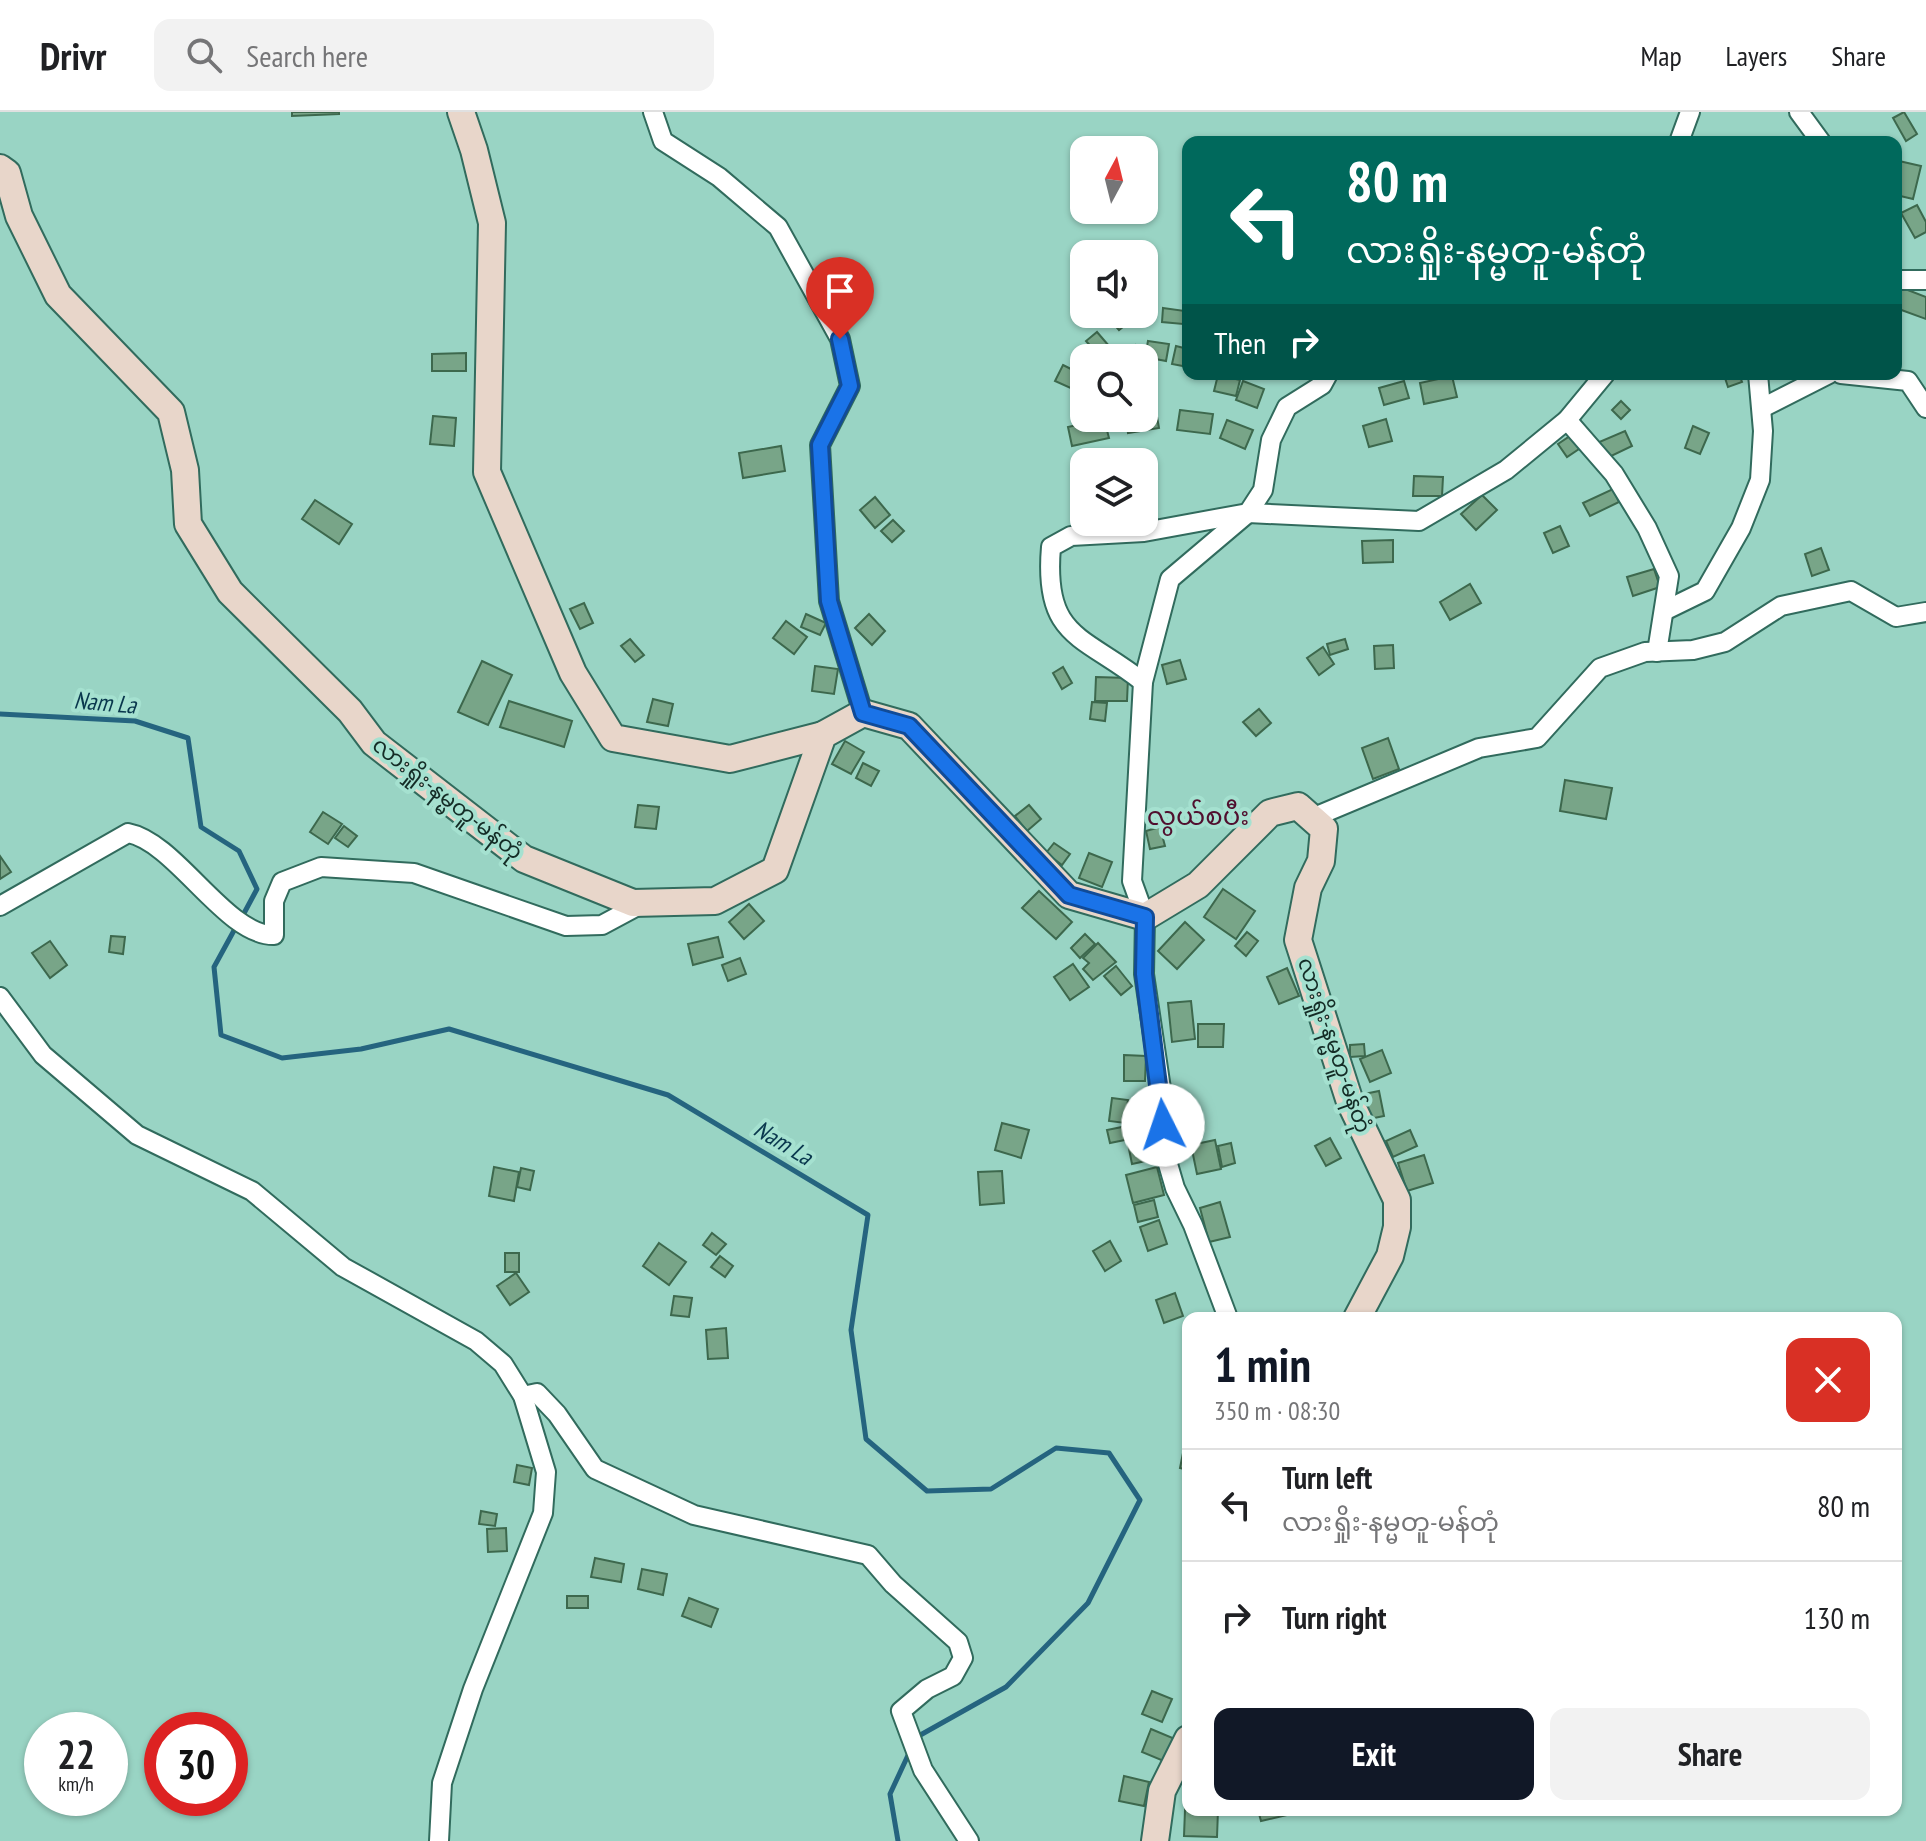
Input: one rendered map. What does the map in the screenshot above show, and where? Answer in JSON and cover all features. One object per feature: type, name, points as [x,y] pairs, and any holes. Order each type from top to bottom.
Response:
[{"type":"main road","points":[[461,112],[492,223],[487,472],[573,673],[613,738],[730,759],[823,735],[863,713],[909,726],[1069,895],[1145,917],[1198,885],[1270,813],[1298,806],[1312,818]]},
{"type":"main road","name":"လားရှိုး-နမ္မတူ-မန်တုံ","points":[[0,168],[7,173],[19,216],[58,295],[171,412],[185,470],[188,524],[230,592],[350,711],[374,743],[524,859],[633,903],[715,901],[775,870],[823,735]]},
{"type":"main road","name":"လားရှိုး-နမ္မတူ-မန်တုံ","points":[[1312,818],[1324,829],[1321,861],[1308,888],[1298,940],[1350,1102],[1397,1200],[1397,1227],[1390,1256],[1360,1312]]},
{"type":"main road","points":[[1155,1841],[1162,1791],[1182,1751]]},
{"type":"street","points":[[653,112],[663,141],[719,177],[778,227],[840,339],[850,386],[820,445],[829,601],[863,713]]},
{"type":"street","points":[[1681,136],[1690,112]]},
{"type":"street","points":[[1799,112],[1817,136]]},
{"type":"street","points":[[1902,280],[1926,280]]},
{"type":"street","points":[[1226,1312],[1193,1225],[1175,1188],[1163,1147],[1163,1102],[1144,974],[1145,917],[1132,881],[1143,682],[1170,579],[1248,513],[1263,490],[1271,440],[1287,407],[1322,385],[1325,380]]},
{"type":"street","points":[[1143,682],[1117,662],[1084,645],[1061,621],[1049,579],[1051,547],[1071,536],[1144,532],[1248,513],[1419,521],[1506,470],[1567,420],[1600,380]]},
{"type":"street","points":[[1666,610],[1705,591],[1741,528],[1760,480],[1762,408],[1759,380]]},
{"type":"street","points":[[1762,408],[1817,380]]},
{"type":"street","points":[[1898,380],[1908,381],[1926,408]]},
{"type":"street","points":[[1567,420],[1614,474],[1647,528],[1669,576],[1657,652]]},
{"type":"street","points":[[1312,818],[1479,748],[1537,738],[1600,668],[1645,652],[1693,650],[1725,642],[1781,606],[1851,591],[1896,617],[1926,612]]},
{"type":"street","points":[[0,906],[128,833],[146,836],[221,905],[260,935],[274,935],[274,901],[282,882],[321,867],[414,873],[566,926],[602,925],[643,903]]},
{"type":"street","points":[[0,997],[43,1055],[137,1135],[252,1191],[343,1267],[476,1341],[503,1364],[523,1396],[546,1472],[543,1513],[473,1689],[442,1783],[439,1841]]},
{"type":"street","points":[[523,1396],[537,1393],[557,1414],[595,1469],[638,1490],[694,1515],[868,1555],[893,1584],[958,1642],[963,1658],[953,1676],[927,1689],[901,1711],[923,1770],[969,1841]]},
{"type":"building","points":[[292,112],[339,112],[339,114],[292,116]]},
{"type":"building","points":[[1904,112],[1917,134],[1906,141],[1893,118]]},
{"type":"building","points":[[1902,162],[1921,166],[1913,199],[1902,196]]},
{"type":"building","points":[[1917,205],[1926,222],[1926,232],[1915,238],[1902,212]]},
{"type":"building","points":[[1902,288],[1926,297],[1926,319],[1902,310]]},
{"type":"building","points":[[1163,308],[1182,311],[1182,324],[1162,322]]},
{"type":"building","points":[[1097,332],[1107,344],[1089,344],[1086,341]]},
{"type":"building","points":[[1148,341],[1169,344],[1166,361],[1158,359],[1158,344],[1147,344]]},
{"type":"building","points":[[1176,346],[1182,348],[1182,366],[1172,364]]},
{"type":"building","points":[[466,353],[466,371],[432,371],[432,354]]},
{"type":"building","points":[[1063,365],[1070,368],[1070,388],[1055,381]]},
{"type":"building","points":[[1217,380],[1240,380],[1236,396],[1214,391]]},
{"type":"building","points":[[1453,380],[1457,397],[1424,404],[1420,383]]},
{"type":"building","points":[[1726,380],[1741,380],[1742,382],[1728,387]]},
{"type":"building","points":[[1243,381],[1264,389],[1257,408],[1236,400]]},
{"type":"building","points":[[1404,381],[1409,398],[1384,405],[1379,388]]},
{"type":"building","points":[[1621,401],[1630,410],[1621,419],[1612,410]]},
{"type":"building","points":[[1180,410],[1213,414],[1210,434],[1177,430]]},
{"type":"building","points":[[433,416],[456,418],[454,446],[430,444]]},
{"type":"building","points":[[1386,419],[1392,441],[1369,447],[1363,426]]},
{"type":"building","points":[[1227,420],[1253,430],[1245,449],[1220,438]]},
{"type":"building","points":[[1693,426],[1709,433],[1700,454],[1685,448]]},
{"type":"building","points":[[1068,427],[1070,432],[1107,432],[1109,438],[1072,446]]},
{"type":"building","points":[[1625,431],[1632,446],[1605,459],[1597,443]]},
{"type":"building","points":[[1573,434],[1582,447],[1567,457],[1558,444]]},
{"type":"building","points":[[781,446],[785,471],[743,478],[739,453]]},
{"type":"building","points":[[1414,476],[1443,477],[1442,496],[1413,496]]},
{"type":"building","points":[[1613,489],[1619,502],[1590,516],[1583,503]]},
{"type":"building","points":[[1482,495],[1497,510],[1476,530],[1461,514]]},
{"type":"building","points":[[875,497],[890,515],[875,528],[860,510]]},
{"type":"building","points":[[315,500],[352,524],[339,544],[302,519]]},
{"type":"building","points":[[893,520],[904,531],[892,542],[881,531]]},
{"type":"building","points":[[1560,526],[1569,546],[1553,553],[1544,533]]},
{"type":"building","points":[[1393,540],[1393,562],[1363,563],[1362,541]]},
{"type":"building","points":[[1821,548],[1829,570],[1812,576],[1805,554]]},
{"type":"building","points":[[1654,569],[1660,587],[1633,596],[1627,577]]},
{"type":"building","points":[[1470,584],[1481,603],[1450,620],[1440,602]]},
{"type":"building","points":[[584,603],[593,623],[580,629],[570,609]]},
{"type":"building","points":[[806,614],[826,623],[820,635],[801,627]]},
{"type":"building","points":[[869,614],[885,631],[872,645],[855,628]]},
{"type":"building","points":[[786,621],[807,637],[794,654],[773,638]]},
{"type":"building","points":[[630,639],[644,655],[635,662],[621,646]]},
{"type":"building","points":[[1345,639],[1348,649],[1330,655],[1327,644]]},
{"type":"building","points":[[1393,645],[1394,668],[1375,669],[1374,646]]},
{"type":"building","points":[[1323,647],[1334,664],[1319,675],[1307,658]]},
{"type":"building","points":[[1180,660],[1186,679],[1167,684],[1162,665]]},
{"type":"building","points":[[482,661],[512,675],[488,725],[458,712]]},
{"type":"building","points":[[815,666],[838,669],[834,694],[812,691]]},
{"type":"building","points":[[1063,667],[1072,683],[1062,689],[1053,673]]},
{"type":"building","points":[[1096,677],[1128,678],[1127,701],[1095,701]]},
{"type":"building","points":[[653,699],[673,704],[668,726],[647,722]]},
{"type":"building","points":[[509,701],[572,721],[564,747],[500,727]]},
{"type":"building","points":[[1092,702],[1107,703],[1105,721],[1090,719]]},
{"type":"building","points":[[1259,709],[1271,723],[1256,736],[1243,722]]},
{"type":"building","points":[[1388,738],[1399,769],[1373,779],[1362,748]]},
{"type":"building","points":[[845,741],[864,752],[851,774],[832,764]]},
{"type":"building","points":[[863,763],[879,771],[871,786],[856,778]]},
{"type":"building","points":[[1565,780],[1612,788],[1606,819],[1560,811]]},
{"type":"building","points":[[638,805],[659,807],[656,829],[635,827]]},
{"type":"building","points":[[1029,805],[1041,819],[1027,831],[1015,816]]},
{"type":"building","points":[[323,812],[342,824],[328,844],[310,832]]},
{"type":"building","points":[[344,826],[357,836],[348,847],[335,838]]},
{"type":"building","points":[[1160,827],[1165,846],[1150,849],[1146,831]]},
{"type":"building","points":[[1054,843],[1070,854],[1062,865],[1046,853]]},
{"type":"building","points":[[1089,853],[1112,862],[1102,887],[1079,878]]},
{"type":"building","points":[[0,856],[11,872],[0,879]]},
{"type":"building","points":[[1223,889],[1255,911],[1236,939],[1204,917]]},
{"type":"building","points":[[1039,891],[1072,922],[1056,939],[1022,908]]},
{"type":"building","points":[[749,904],[764,921],[744,939],[729,922]]},
{"type":"building","points":[[1185,922],[1204,940],[1177,969],[1158,951]]},
{"type":"building","points":[[1247,932],[1258,941],[1246,956],[1235,946]]},
{"type":"building","points":[[1085,934],[1095,944],[1080,958],[1071,948]]},
{"type":"building","points":[[111,936],[125,937],[123,954],[109,952]]},
{"type":"building","points":[[718,937],[723,957],[693,965],[688,944]]},
{"type":"building","points":[[50,941],[67,965],[50,978],[32,953]]},
{"type":"building","points":[[1098,943],[1116,962],[1093,980],[1083,969],[1089,963],[1083,958]]},
{"type":"building","points":[[740,958],[746,974],[728,981],[722,965]]},
{"type":"building","points":[[1073,964],[1089,987],[1070,1000],[1054,977]]},
{"type":"building","points":[[1116,966],[1132,986],[1121,995],[1104,976]]},
{"type":"building","points":[[1287,968],[1299,996],[1279,1004],[1267,977]]},
{"type":"building","points":[[1191,1001],[1195,1039],[1172,1042],[1168,1003]]},
{"type":"building","points":[[1198,1024],[1224,1024],[1223,1047],[1198,1047]]},
{"type":"building","points":[[1364,1044],[1365,1056],[1350,1057],[1350,1045]]},
{"type":"building","points":[[1382,1050],[1391,1073],[1370,1082],[1360,1059]]},
{"type":"building","points":[[1124,1055],[1146,1056],[1145,1081],[1124,1081]]},
{"type":"building","points":[[1379,1091],[1384,1116],[1369,1119],[1364,1094]]},
{"type":"building","points":[[1112,1098],[1128,1100],[1125,1123],[1109,1121]]},
{"type":"building","points":[[1153,1101],[1154,1120],[1130,1121],[1129,1102]]},
{"type":"building","points":[[1002,1123],[1029,1130],[1021,1158],[995,1150]]},
{"type":"building","points":[[1122,1127],[1125,1140],[1110,1143],[1107,1130]]},
{"type":"building","points":[[1149,1130],[1155,1159],[1132,1164],[1126,1134]]},
{"type":"building","points":[[1410,1130],[1417,1146],[1393,1157],[1386,1141]]},
{"type":"building","points":[[1330,1138],[1341,1158],[1326,1166],[1315,1146]]},
{"type":"building","points":[[1215,1140],[1221,1169],[1197,1174],[1191,1145]]},
{"type":"building","points":[[1186,1141],[1187,1156],[1171,1157],[1169,1143]]},
{"type":"building","points":[[1231,1143],[1235,1163],[1222,1167],[1218,1146]]},
{"type":"building","points":[[1424,1155],[1433,1183],[1407,1191],[1398,1163]]},
{"type":"building","points":[[494,1167],[519,1172],[514,1201],[489,1196]]},
{"type":"building","points":[[1157,1167],[1164,1195],[1133,1203],[1126,1175]]},
{"type":"building","points":[[521,1168],[534,1171],[530,1190],[517,1187]]},
{"type":"building","points":[[1002,1171],[1004,1203],[980,1205],[978,1172]]},
{"type":"building","points":[[1154,1200],[1158,1217],[1138,1222],[1134,1205]]},
{"type":"building","points":[[1220,1202],[1230,1237],[1209,1242],[1200,1208]]},
{"type":"building","points":[[1159,1220],[1167,1244],[1148,1251],[1140,1227]]},
{"type":"building","points":[[712,1233],[726,1244],[716,1255],[703,1245]]},
{"type":"building","points":[[1110,1241],[1121,1261],[1105,1271],[1093,1251]]},
{"type":"building","points":[[659,1243],[686,1262],[669,1285],[643,1266]]},
{"type":"building","points":[[505,1253],[519,1253],[519,1272],[505,1272]]},
{"type":"building","points":[[720,1256],[733,1266],[725,1277],[711,1267]]},
{"type":"building","points":[[516,1273],[529,1292],[510,1305],[497,1286]]},
{"type":"building","points":[[1175,1293],[1182,1316],[1164,1323],[1156,1300]]},
{"type":"building","points":[[674,1296],[692,1298],[689,1317],[671,1315]]},
{"type":"building","points":[[726,1328],[728,1358],[708,1359],[706,1330]]},
{"type":"building","points":[[517,1465],[532,1468],[529,1485],[514,1482]]},
{"type":"building","points":[[481,1511],[497,1514],[495,1526],[479,1524]]},
{"type":"building","points":[[506,1528],[507,1551],[488,1552],[487,1529]]},
{"type":"building","points":[[595,1558],[624,1564],[621,1582],[591,1577]]},
{"type":"building","points":[[642,1569],[667,1574],[663,1595],[638,1589]]},
{"type":"building","points":[[567,1596],[588,1596],[588,1608],[567,1608]]},
{"type":"building","points":[[689,1598],[718,1609],[711,1627],[682,1616]]},
{"type":"building","points":[[1152,1691],[1172,1699],[1162,1722],[1142,1714]]},
{"type":"building","points":[[1151,1729],[1175,1739],[1166,1762],[1142,1752]]},
{"type":"building","points":[[1124,1776],[1149,1782],[1144,1806],[1119,1801]]},
{"type":"building","points":[[1185,1816],[1218,1816],[1217,1837],[1184,1836]]},
{"type":"building","points":[[1260,1816],[1283,1816],[1261,1821]]},
{"type":"waterway","name":"Nam La","points":[[0,714],[135,721],[188,738],[201,827],[239,851],[257,889],[242,917]]},
{"type":"waterway","name":"Nam La","points":[[237,925],[214,967],[221,1035],[282,1058],[361,1049],[449,1029],[668,1095],[868,1215],[851,1330],[866,1439],[927,1491],[991,1489],[1056,1448],[1109,1453],[1140,1500],[1088,1603],[1006,1687],[915,1738]]},
{"type":"waterway","name":"Nam La","points":[[898,1841],[890,1794],[910,1751]]},
{"type":"district","name":"လွယ်စပီး","points":[[1198,816]]},
{"type":"route","points":[[840,339],[850,386],[820,445],[828,536],[829,601],[847,651],[863,713],[909,726],[1069,895],[1145,917],[1144,974],[1163,1102],[1163,1125]]}]
